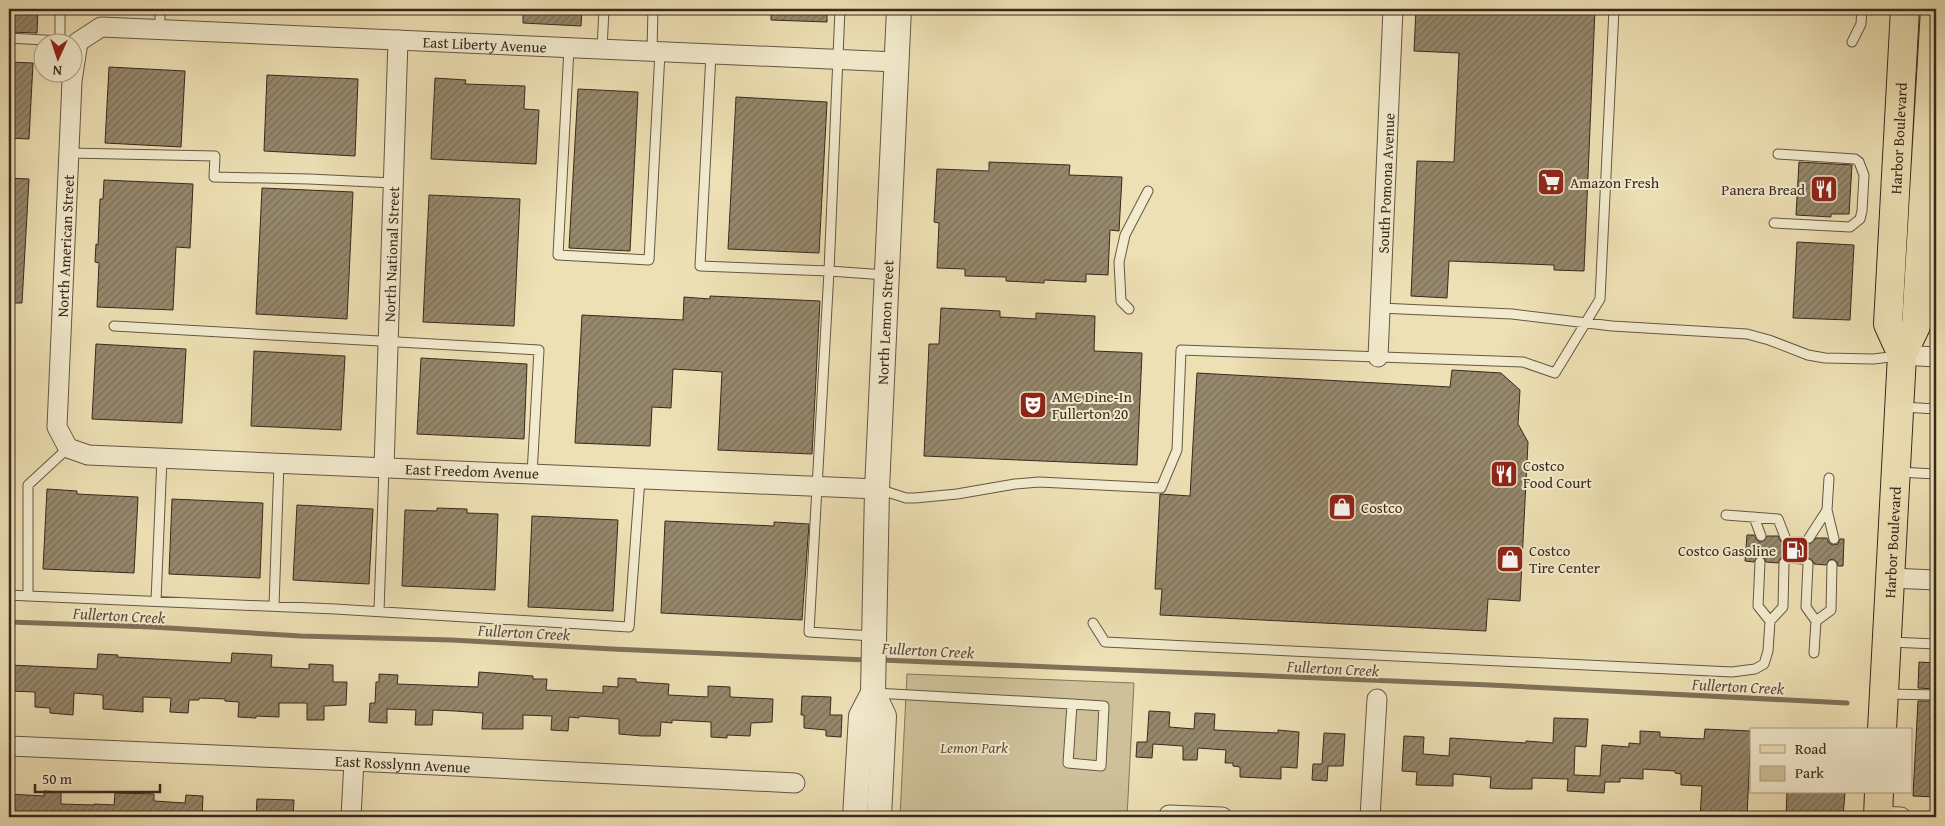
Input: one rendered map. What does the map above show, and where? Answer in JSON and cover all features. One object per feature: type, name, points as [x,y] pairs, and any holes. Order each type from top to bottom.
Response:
[{"type":"main road","points":[[1904,19],[1913,43],[1913,120],[1916,130],[1931,142]]},
{"type":"main road","name":"Harbor Boulevard","points":[[1902,355],[1888,324],[1904,19]]},
{"type":"main road","name":"Harbor Boulevard","points":[[1882,728],[1902,355],[1916,326],[1930,192],[1935,20]]},
{"type":"street","name":"North Lemon Street","points":[[873,684],[877,488],[899,9]]},
{"type":"street","name":"South Pomona Avenue","points":[[1378,357],[1393,9]]},
{"type":"street","name":"East Liberty Avenue","points":[[82,35],[101,27],[896,62]]},
{"type":"street","name":"North National Street","points":[[384,468],[398,40]]},
{"type":"street","name":"North American Street","points":[[68,448],[57,427],[72,82]]},
{"type":"street","points":[[1902,355],[1936,357]]},
{"type":"street","name":"East Freedom Avenue","points":[[68,448],[88,455],[877,488]]},
{"type":"street","points":[[1890,578],[1936,580]]},
{"type":"street","points":[[855,817],[861,716],[873,684]]},
{"type":"street","points":[[873,684],[884,716],[879,817]]},
{"type":"street","points":[[1370,817],[1377,699]]},
{"type":"street","name":"East Rosslynn Avenue","points":[[9,746],[354,760],[795,782]]},
{"type":"street","points":[[351,817],[354,760]]},
{"type":"street","points":[[1169,815],[1222,817]]},
{"type":"lane","points":[[60,9],[66,32]]},
{"type":"lane","points":[[160,9],[160,30]]},
{"type":"lane","points":[[602,49],[604,9]]},
{"type":"lane","points":[[569,48],[558,255],[650,260],[656,52],[653,9]]},
{"type":"lane","points":[[840,9],[829,271],[809,632],[873,636]]},
{"type":"lane","points":[[877,488],[906,498],[915,498],[1039,482],[1161,488],[1177,450],[1181,350],[1523,362],[1555,373],[1600,300],[1614,9]]},
{"type":"lane","points":[[1852,42],[1861,24],[1862,9]]},
{"type":"lane","points":[[9,38],[32,39]]},
{"type":"lane","points":[[711,54],[700,266],[886,275]]},
{"type":"lane","points":[[69,153],[215,156],[214,177],[393,183]]},
{"type":"lane","points":[[1774,224],[1850,227],[1860,218],[1862,212],[1864,175],[1859,162],[1855,159],[1778,154]]},
{"type":"lane","points":[[1129,309],[1120,301],[1119,262],[1125,235],[1148,191]]},
{"type":"lane","points":[[1380,308],[1512,314],[1586,323],[1748,334],[1769,340],[1808,356],[1825,358],[1872,359],[1902,355]]},
{"type":"lane","points":[[114,326],[539,350],[532,474]]},
{"type":"lane","points":[[1899,407],[1936,409]]},
{"type":"lane","points":[[28,596],[28,485],[68,448]]},
{"type":"lane","points":[[156,601],[162,458]]},
{"type":"lane","points":[[274,606],[279,463]]},
{"type":"lane","points":[[379,611],[384,468]]},
{"type":"lane","points":[[1896,472],[1936,474]]},
{"type":"lane","points":[[1829,478],[1827,510],[1834,539]]},
{"type":"lane","points":[[9,595],[379,611],[629,627],[640,479]]},
{"type":"lane","points":[[1810,538],[1827,510]]},
{"type":"lane","points":[[1726,515],[1778,519],[1785,537]]},
{"type":"lane","points":[[1754,517],[1761,536]]},
{"type":"lane","points":[[1760,562],[1758,606],[1770,621]]},
{"type":"lane","points":[[1093,623],[1106,642],[1732,672],[1755,669],[1764,664],[1768,651],[1770,621],[1782,607],[1784,563]]},
{"type":"lane","points":[[1808,564],[1806,607],[1816,621],[1814,653]]},
{"type":"lane","points":[[1816,621],[1831,610],[1832,565]]},
{"type":"lane","points":[[1887,642],[1936,644]]},
{"type":"lane","points":[[873,684],[1104,706],[1101,766],[1068,763],[1072,704]]},
{"type":"lane","points":[[1884,694],[1936,695]]},
{"type":"green space","name":"Lemon Park","points":[[907,674],[1134,683],[1127,817],[900,817]]},
{"type":"building","points":[[9,9],[38,9],[37,32],[9,32]]},
{"type":"building","points":[[523,9],[582,9],[581,26],[523,23]]},
{"type":"building","points":[[771,9],[827,9],[827,22],[771,20]]},
{"type":"building","points":[[1416,9],[1595,9],[1584,271],[1554,270],[1554,265],[1449,261],[1447,298],[1411,296],[1417,161],[1454,162],[1459,53],[1414,51]]},
{"type":"building","points":[[9,62],[32,63],[29,139],[9,138]]},
{"type":"building","points":[[109,67],[185,71],[181,147],[105,143]]},
{"type":"building","points":[[267,75],[358,79],[355,156],[264,151]]},
{"type":"building","points":[[435,78],[466,80],[465,84],[525,86],[524,109],[539,110],[536,164],[431,159]]},
{"type":"building","points":[[578,89],[638,92],[630,251],[569,248]]},
{"type":"building","points":[[736,97],[827,102],[819,253],[728,249]]},
{"type":"building","points":[[989,162],[1070,165],[1069,175],[1122,177],[1119,231],[1110,230],[1108,275],[1086,274],[1086,282],[1044,280],[1044,283],[1006,281],[1006,277],[965,276],[965,269],[937,268],[939,223],[934,222],[937,169],[989,171]]},
{"type":"building","name":"Panera Bread","points":[[1799,162],[1852,165],[1849,214],[1831,214],[1831,217],[1796,215]]},
{"type":"building","points":[[9,178],[29,179],[22,303],[9,303]]},
{"type":"building","points":[[104,180],[193,184],[190,248],[176,247],[173,310],[97,307],[99,263],[95,262],[96,244],[98,245],[100,199],[103,199]]},
{"type":"building","points":[[262,188],[353,192],[347,319],[256,314]]},
{"type":"building","points":[[429,195],[520,199],[514,326],[423,322]]},
{"type":"building","points":[[1797,242],[1854,245],[1850,320],[1793,318]]},
{"type":"building","points":[[710,296],[820,301],[812,454],[718,450],[722,372],[673,369],[671,408],[652,407],[650,446],[575,443],[582,315],[683,320],[684,297],[710,299]]},
{"type":"building","name":"AMC Dine-In Fullerton 20","points":[[941,308],[1000,311],[1000,317],[1036,319],[1036,313],[1095,316],[1094,351],[1142,353],[1137,465],[924,456],[929,344],[939,344]]},
{"type":"building","points":[[96,344],[186,349],[182,423],[92,419]]},
{"type":"building","points":[[254,351],[345,356],[341,430],[251,426]]},
{"type":"building","points":[[421,358],[527,364],[524,439],[417,434]]},
{"type":"building","name":"Costco","points":[[1452,370],[1501,373],[1520,390],[1518,424],[1528,442],[1520,601],[1488,599],[1486,631],[1160,615],[1162,589],[1155,589],[1160,494],[1190,496],[1197,373],[1450,387]]},
{"type":"building","points":[[47,489],[77,491],[77,494],[138,497],[134,573],[43,569]]},
{"type":"building","points":[[172,499],[263,503],[260,578],[169,574]]},
{"type":"building","points":[[297,505],[373,509],[369,584],[293,580]]},
{"type":"building","points":[[437,508],[467,509],[467,513],[498,514],[495,590],[402,586],[405,510],[437,511]]},
{"type":"building","points":[[532,516],[618,520],[613,611],[528,607]]},
{"type":"building","points":[[665,521],[774,526],[774,522],[809,524],[802,620],[661,613]]},
{"type":"building","name":"Costco Gasoline","points":[[1747,535],[1754,535],[1760,542],[1765,540],[1767,536],[1778,536],[1781,542],[1785,543],[1790,541],[1791,537],[1803,537],[1805,543],[1809,544],[1816,538],[1827,538],[1829,543],[1833,545],[1838,544],[1840,539],[1844,539],[1843,566],[1838,566],[1837,562],[1833,559],[1829,560],[1826,565],[1814,564],[1809,558],[1805,559],[1802,564],[1790,563],[1785,557],[1781,558],[1778,563],[1766,562],[1761,556],[1757,557],[1754,562],[1745,561]]},
{"type":"building","points":[[232,653],[272,655],[271,667],[309,669],[309,664],[333,665],[333,682],[347,682],[346,705],[324,706],[324,720],[307,720],[307,703],[279,703],[279,717],[256,716],[256,718],[238,717],[239,702],[225,701],[225,699],[199,698],[199,700],[189,700],[188,713],[170,712],[171,698],[143,697],[143,712],[103,709],[103,695],[74,693],[73,715],[50,713],[50,708],[35,707],[35,692],[9,691],[9,665],[97,669],[98,654],[118,655],[117,657],[231,663]]},
{"type":"building","points":[[1919,662],[1936,663],[1936,689],[1918,688]]},
{"type":"building","points":[[479,672],[533,676],[533,679],[547,679],[546,690],[603,693],[603,686],[618,687],[618,678],[636,679],[636,682],[669,684],[668,695],[708,697],[708,686],[730,687],[730,697],[773,699],[772,722],[751,723],[750,736],[727,735],[727,738],[711,737],[711,722],[672,720],[672,723],[661,722],[660,736],[619,734],[619,719],[579,716],[579,718],[569,717],[568,731],[551,730],[552,716],[523,715],[523,729],[482,729],[483,713],[433,710],[432,725],[415,725],[416,710],[387,709],[387,723],[369,722],[370,703],[375,703],[376,682],[379,682],[379,674],[398,675],[397,684],[478,687]]},
{"type":"building","points":[[802,696],[831,697],[830,715],[842,715],[841,737],[826,736],[826,730],[804,728],[804,715],[801,715]]},
{"type":"building","points":[[1918,701],[1936,701],[1936,797],[1913,796]]},
{"type":"building","points":[[1149,711],[1170,712],[1169,727],[1194,729],[1195,713],[1215,714],[1214,730],[1278,733],[1278,730],[1299,732],[1297,768],[1281,767],[1281,779],[1240,777],[1240,767],[1233,766],[1233,763],[1225,763],[1226,750],[1198,748],[1197,760],[1183,760],[1183,746],[1153,744],[1152,758],[1136,757],[1137,742],[1147,742]]},
{"type":"building","points":[[1554,718],[1588,719],[1586,747],[1575,746],[1574,775],[1600,776],[1602,745],[1629,747],[1629,743],[1640,744],[1640,731],[1660,732],[1660,737],[1704,739],[1705,729],[1750,731],[1747,817],[1700,817],[1702,786],[1681,785],[1681,774],[1675,773],[1675,771],[1643,769],[1643,779],[1620,778],[1620,782],[1605,782],[1604,793],[1567,791],[1568,779],[1532,778],[1532,789],[1507,789],[1490,788],[1491,777],[1453,774],[1453,786],[1416,785],[1417,772],[1402,771],[1404,736],[1424,737],[1423,754],[1449,756],[1450,738],[1553,743]]},
{"type":"building","points":[[1324,733],[1345,734],[1343,766],[1328,766],[1327,781],[1312,780],[1313,764],[1322,764]]},
{"type":"building","points":[[44,791],[61,792],[61,804],[114,805],[115,793],[154,794],[154,801],[185,803],[186,795],[203,796],[202,817],[10,817],[9,794],[44,796]]},
{"type":"building","points":[[1787,794],[1845,794],[1843,817],[1786,817]]},
{"type":"building","points":[[257,799],[294,800],[293,817],[256,817]]},
{"type":"waterway","name":"Fullerton Creek","points":[[9,622],[152,627],[301,636],[452,640],[867,660]]},
{"type":"waterway","name":"Fullerton Creek","points":[[881,660],[1490,685],[1847,703]]},
{"type":"place","name":"Amazon Fresh","points":[[1551,182]]},
{"type":"place","name":"Panera Bread","points":[[1824,189]]},
{"type":"place","name":"AMC Dine-In Fullerton 20","points":[[1033,405]]},
{"type":"place","name":"Costco Food Court","points":[[1504,474]]},
{"type":"place","name":"Costco","points":[[1342,507]]},
{"type":"place","name":"Costco Gasoline","points":[[1795,550]]},
{"type":"place","name":"Costco Tire Center","points":[[1510,559]]}]
